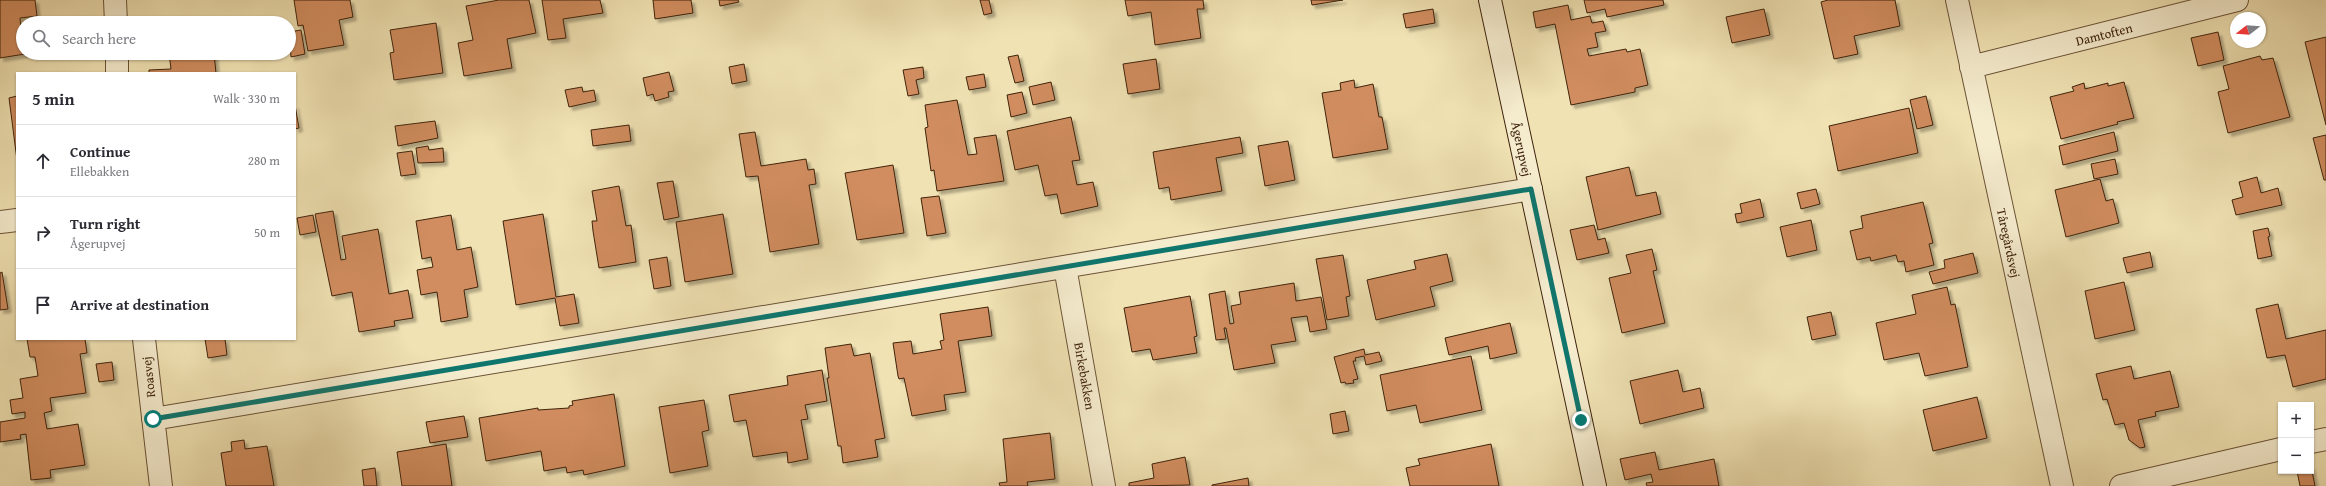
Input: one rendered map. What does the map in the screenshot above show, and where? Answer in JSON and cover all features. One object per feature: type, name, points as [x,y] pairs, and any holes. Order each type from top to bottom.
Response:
[{"type":"street","points":[[115,0],[116,16]]},
{"type":"street","name":"Ågerupvej","points":[[1490,0],[1595,486]]},
{"type":"street","name":"Tåregårdsvej","points":[[1957,0],[2062,486]]},
{"type":"street","name":"Damtoften","points":[[1971,67],[2237,0]]},
{"type":"street","points":[[117,60],[117,72]]},
{"type":"street","points":[[153,419],[1531,189]]},
{"type":"street","points":[[0,222],[16,220]]},
{"type":"street","name":"Birkebakken","points":[[1065,267],[1104,486]]},
{"type":"street","name":"Roasvej","points":[[144,340],[161,486]]},
{"type":"street","points":[[2314,441],[2326,439]]},
{"type":"street","points":[[2122,486],[2278,450]]},
{"type":"building","points":[[0,0],[35,0],[37,16],[16,16],[16,55],[0,58]]},
{"type":"building","points":[[294,0],[350,0],[353,17],[339,20],[344,45],[308,51],[303,25],[298,26]]},
{"type":"building","points":[[499,0],[529,0],[536,33],[507,39],[512,68],[464,76],[458,43],[473,40],[466,6]]},
{"type":"building","points":[[542,0],[600,0],[603,13],[563,19],[566,38],[548,40]]},
{"type":"building","points":[[653,0],[691,0],[693,13],[655,19]]},
{"type":"building","points":[[719,0],[738,0],[739,2],[720,6]]},
{"type":"building","points":[[980,0],[989,0],[992,13],[984,15]]},
{"type":"building","points":[[1125,0],[1203,0],[1204,9],[1197,9],[1201,38],[1155,45],[1151,12],[1128,16]]},
{"type":"building","points":[[1311,0],[1343,0],[1312,5]]},
{"type":"building","points":[[1584,0],[1663,0],[1664,5],[1607,17],[1605,9],[1587,13]]},
{"type":"building","points":[[1828,0],[1895,0],[1900,26],[1854,36],[1858,54],[1834,59],[1821,2]]},
{"type":"building","points":[[1568,5],[1571,20],[1590,16],[1592,23],[1603,21],[1606,31],[1595,33],[1598,47],[1587,49],[1589,56],[1626,49],[1627,52],[1640,49],[1648,85],[1635,88],[1635,92],[1571,105],[1555,24],[1536,28],[1533,12]]},
{"type":"building","points":[[1433,9],[1435,23],[1406,28],[1403,14]]},
{"type":"building","points":[[1764,9],[1770,35],[1732,43],[1726,17]]},
{"type":"building","points":[[436,23],[443,73],[394,80],[390,53],[394,52],[390,30]]},
{"type":"building","points":[[301,30],[305,54],[296,56],[296,31]]},
{"type":"building","points":[[2218,32],[2224,60],[2198,66],[2191,38]]},
{"type":"building","points":[[2326,37],[2326,125],[2305,42]]},
{"type":"building","points":[[1018,55],[1024,81],[1015,83],[1008,57]]},
{"type":"building","points":[[2260,56],[2262,60],[2273,58],[2290,117],[2228,133],[2218,92],[2229,89],[2223,66]]},
{"type":"building","points":[[1156,59],[1160,89],[1128,94],[1123,64]]},
{"type":"building","points":[[170,60],[215,60],[216,72],[149,72],[149,70],[171,69]]},
{"type":"building","points":[[744,64],[747,81],[732,84],[729,67]]},
{"type":"building","points":[[923,67],[924,78],[916,80],[919,94],[908,96],[903,70]]},
{"type":"building","points":[[669,72],[674,91],[668,92],[669,97],[655,101],[653,94],[647,96],[643,78]]},
{"type":"building","points":[[984,74],[986,87],[969,90],[966,77]]},
{"type":"building","points":[[1354,80],[1355,88],[1373,84],[1379,117],[1382,117],[1388,149],[1333,158],[1322,93],[1341,90],[1340,83]]},
{"type":"building","points":[[1051,82],[1055,100],[1033,105],[1029,87]]},
{"type":"building","points":[[2124,82],[2134,118],[2117,122],[2118,124],[2061,139],[2050,97],[2074,91],[2072,87],[2084,83],[2085,89],[2108,83],[2108,86]]},
{"type":"building","points":[[582,87],[583,92],[594,90],[596,101],[569,107],[565,90]]},
{"type":"building","points":[[1022,92],[1027,113],[1011,117],[1007,95]]},
{"type":"building","points":[[16,96],[16,152],[9,98]]},
{"type":"building","points":[[1926,96],[1933,125],[1917,129],[1910,100]]},
{"type":"building","points":[[957,100],[968,155],[977,154],[974,138],[996,135],[1004,181],[937,191],[934,170],[931,171],[925,128],[928,127],[925,105]]},
{"type":"building","points":[[1909,108],[1918,153],[1838,171],[1829,126]]},
{"type":"building","points":[[296,111],[299,128],[296,129]]},
{"type":"building","points":[[1071,117],[1080,160],[1072,161],[1077,185],[1093,182],[1098,206],[1061,214],[1057,194],[1045,196],[1038,165],[1015,170],[1007,131]]},
{"type":"building","points":[[435,121],[438,138],[398,146],[395,126]]},
{"type":"building","points":[[629,125],[631,141],[593,146],[591,130]]},
{"type":"building","points":[[755,132],[761,166],[806,159],[808,170],[814,169],[816,184],[809,185],[819,244],[770,252],[758,176],[746,177],[739,134]]},
{"type":"building","points":[[2114,132],[2118,151],[2063,165],[2059,146]]},
{"type":"building","points":[[2326,135],[2326,180],[2324,180],[2313,138]]},
{"type":"building","points":[[1240,137],[1243,153],[1216,158],[1222,191],[1171,200],[1169,187],[1159,189],[1153,152]]},
{"type":"building","points":[[1288,141],[1295,180],[1265,186],[1258,146]]},
{"type":"building","points":[[428,146],[429,150],[443,148],[444,162],[418,163],[416,148]]},
{"type":"building","points":[[412,151],[416,174],[401,176],[397,153]]},
{"type":"building","points":[[2115,159],[2118,174],[2094,179],[2091,164]]},
{"type":"building","points":[[893,165],[904,233],[857,240],[845,173]]},
{"type":"building","points":[[1629,167],[1636,196],[1656,192],[1661,214],[1598,230],[1586,177]]},
{"type":"building","points":[[2257,177],[2261,193],[2278,188],[2282,205],[2236,215],[2232,200],[2243,197],[2239,182]]},
{"type":"building","points":[[2100,179],[2106,201],[2113,199],[2119,223],[2066,237],[2055,190]]},
{"type":"building","points":[[673,181],[679,217],[664,220],[657,183]]},
{"type":"building","points":[[619,186],[626,226],[631,225],[636,262],[599,268],[592,221],[597,221],[592,191]]},
{"type":"building","points":[[1816,189],[1820,204],[1801,209],[1797,193]]},
{"type":"building","points":[[939,196],[946,233],[927,236],[921,198]]},
{"type":"building","points":[[1760,199],[1764,217],[1737,223],[1735,214],[1742,213],[1740,204]]},
{"type":"building","points":[[1923,202],[1933,243],[1929,244],[1934,265],[1906,272],[1904,261],[1898,262],[1896,255],[1871,261],[1870,257],[1857,260],[1850,231],[1863,228],[1861,216]]},
{"type":"building","points":[[333,211],[341,260],[346,259],[342,236],[378,229],[389,294],[408,290],[413,318],[394,321],[395,326],[359,332],[352,292],[332,296],[315,214]]},
{"type":"building","points":[[543,214],[556,297],[574,294],[579,323],[560,326],[555,298],[516,305],[503,221]]},
{"type":"building","points":[[723,214],[733,274],[685,282],[676,222]]},
{"type":"building","points":[[313,215],[316,232],[300,235],[297,218]]},
{"type":"building","points":[[451,215],[457,250],[471,247],[478,287],[464,290],[468,317],[441,322],[437,292],[421,295],[417,270],[433,267],[431,257],[422,259],[416,221]]},
{"type":"building","points":[[1811,220],[1817,250],[1787,257],[1780,227]]},
{"type":"building","points":[[1594,225],[1598,240],[1605,238],[1609,253],[1577,260],[1570,230]]},
{"type":"building","points":[[2268,228],[2270,236],[2268,237],[2272,256],[2258,259],[2253,231]]},
{"type":"building","points":[[1652,249],[1657,270],[1653,271],[1665,323],[1622,333],[1609,278],[1631,273],[1626,255]]},
{"type":"building","points":[[2150,252],[2153,267],[2127,273],[2123,258]]},
{"type":"building","points":[[1973,253],[1978,273],[1933,284],[1929,272],[1945,268],[1944,260]]},
{"type":"building","points":[[1447,254],[1453,281],[1430,287],[1435,306],[1376,320],[1367,280],[1416,269],[1414,261]]},
{"type":"building","points":[[1343,255],[1350,296],[1346,297],[1349,316],[1327,320],[1316,259]]},
{"type":"building","points":[[667,257],[671,286],[654,289],[649,260]]},
{"type":"building","points":[[2,272],[8,309],[0,310],[0,273]]},
{"type":"building","points":[[2124,282],[2135,330],[2095,339],[2085,291]]},
{"type":"building","points":[[1294,283],[1296,301],[1321,297],[1327,329],[1310,332],[1307,316],[1291,318],[1296,341],[1271,345],[1275,363],[1234,370],[1226,328],[1224,328],[1226,339],[1216,340],[1209,294],[1225,291],[1230,324],[1234,323],[1231,306],[1241,304],[1239,292]]},
{"type":"building","points":[[1947,287],[1951,305],[1955,304],[1968,367],[1925,376],[1919,353],[1884,360],[1876,323],[1916,314],[1912,295]]},
{"type":"building","points":[[1190,296],[1197,336],[1194,337],[1197,353],[1153,360],[1150,349],[1132,352],[1124,308]]},
{"type":"building","points":[[2278,304],[2286,339],[2326,330],[2326,379],[2293,387],[2285,355],[2267,358],[2256,309]]},
{"type":"building","points":[[988,307],[992,336],[958,341],[966,392],[944,395],[946,410],[912,416],[904,378],[899,379],[898,376],[893,343],[911,341],[913,354],[942,349],[940,341],[944,340],[940,314]]},
{"type":"building","points":[[1831,312],[1836,335],[1812,340],[1807,317]]},
{"type":"building","points":[[1510,323],[1517,353],[1490,359],[1488,346],[1449,355],[1445,338]]},
{"type":"building","points":[[27,340],[85,340],[87,353],[80,354],[86,393],[50,398],[52,411],[44,413],[47,429],[78,424],[85,465],[50,470],[51,478],[31,480],[26,434],[20,435],[21,439],[0,442],[0,422],[25,418],[25,412],[12,414],[10,400],[23,398],[20,379],[38,376],[35,357],[30,357]]},
{"type":"building","points":[[205,340],[225,340],[227,355],[208,358]]},
{"type":"building","points":[[851,344],[854,356],[870,353],[885,438],[875,440],[878,457],[843,463],[841,446],[838,446],[827,378],[829,378],[825,348]]},
{"type":"building","points":[[1364,349],[1365,355],[1379,352],[1382,361],[1366,365],[1364,356],[1355,358],[1356,361],[1353,361],[1358,379],[1353,380],[1354,383],[1341,383],[1334,357]]},
{"type":"building","points":[[1471,356],[1482,410],[1420,423],[1416,405],[1387,411],[1380,375]]},
{"type":"building","points":[[112,362],[114,380],[99,382],[96,364]]},
{"type":"building","points":[[2131,366],[2134,379],[2170,371],[2179,407],[2155,412],[2156,416],[2138,420],[2145,447],[2140,448],[2129,440],[2124,423],[2115,425],[2107,399],[2103,400],[2096,374]]},
{"type":"building","points":[[822,370],[827,401],[805,405],[808,419],[801,420],[808,459],[788,463],[787,452],[753,457],[746,420],[734,422],[729,395],[788,385],[787,376]]},
{"type":"building","points":[[1678,370],[1683,392],[1700,388],[1704,408],[1640,424],[1630,381]]},
{"type":"building","points":[[614,394],[625,466],[584,475],[583,470],[567,473],[566,467],[544,471],[541,451],[486,461],[479,418],[538,408],[538,410],[569,408],[569,406],[573,405],[572,401]]},
{"type":"building","points":[[1977,397],[1987,438],[1933,451],[1923,410]]},
{"type":"building","points":[[704,400],[709,430],[702,432],[708,466],[670,473],[659,407]]},
{"type":"building","points":[[1345,411],[1349,431],[1333,434],[1330,414]]},
{"type":"building","points":[[464,416],[468,437],[430,443],[426,422]]},
{"type":"building","points":[[1050,433],[1055,479],[1027,482],[1028,486],[1000,486],[999,483],[1007,482],[1003,439]]},
{"type":"building","points":[[244,440],[245,449],[267,446],[274,486],[226,486],[221,453],[232,451],[231,442]]},
{"type":"building","points":[[446,444],[452,486],[402,486],[397,452]]},
{"type":"building","points":[[1491,444],[1499,486],[1410,486],[1406,468],[1420,465],[1418,459]]},
{"type":"building","points":[[1655,452],[1659,470],[1714,459],[1719,486],[1647,486],[1646,483],[1653,482],[1651,474],[1625,480],[1620,459]]},
{"type":"building","points":[[1185,457],[1190,485],[1129,486],[1129,483],[1154,478],[1152,464]]},
{"type":"building","points":[[375,468],[377,486],[364,486],[362,470]]},
{"type":"building","points":[[2298,474],[2313,474],[2315,486],[2300,486]]},
{"type":"building","points":[[1248,478],[1249,486],[1212,486],[1212,485]]},
{"type":"route","points":[[153,419],[1065,267],[1498,193],[1531,189],[1581,420]]}]
